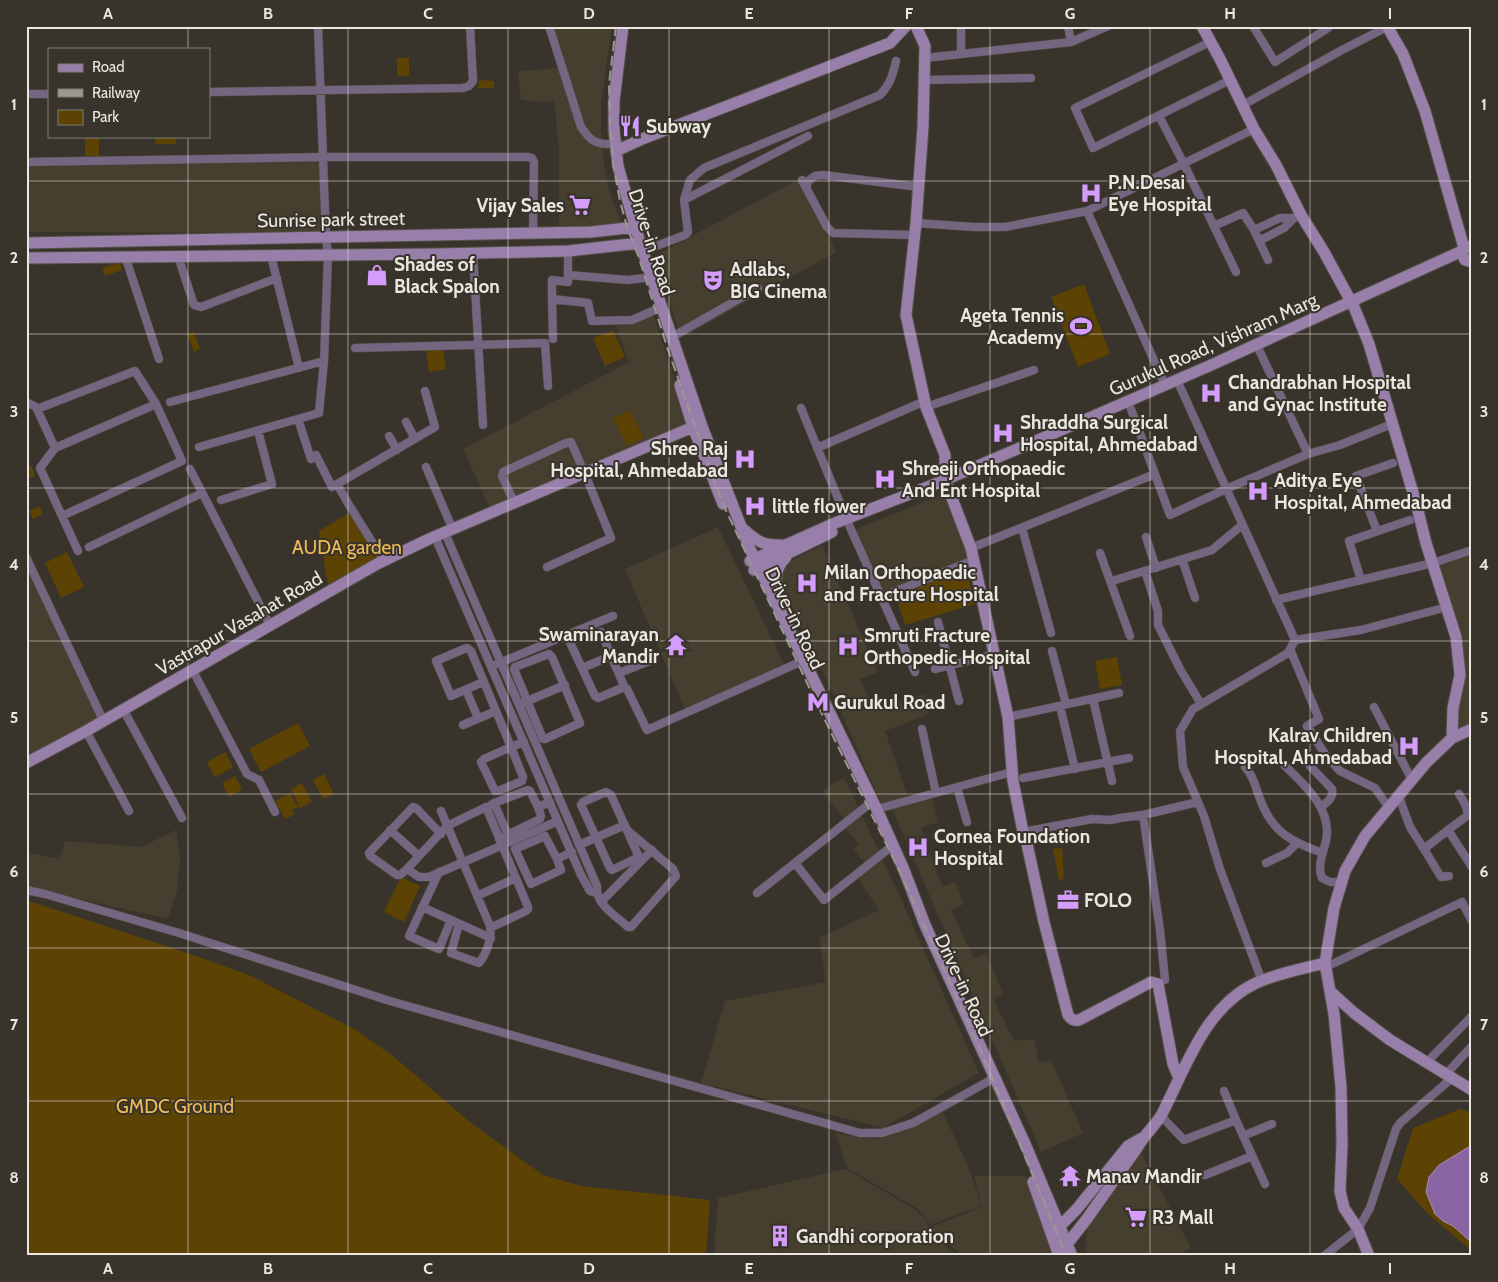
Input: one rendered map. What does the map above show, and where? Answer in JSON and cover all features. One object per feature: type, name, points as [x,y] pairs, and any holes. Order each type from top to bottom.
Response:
[{"type":"street","points":[[199,447],[319,413],[324,361],[328,255],[318,26]]},
{"type":"street","points":[[210,92],[463,88],[469,86],[472,82],[470,26]]},
{"type":"street","points":[[549,26],[581,126],[590,140],[612,148],[642,139],[890,43],[906,26]]},
{"type":"street","name":"Drive-in Road","points":[[615,26],[606,101],[614,183],[754,565],[778,606],[904,870],[925,925],[1038,1193],[1058,1254]]},
{"type":"street","name":"Drive-in Road","points":[[612,148],[614,101],[623,26]]},
{"type":"street","points":[[916,26],[925,46],[923,127],[906,315],[925,404],[945,456],[946,483],[972,548],[1008,717],[1012,772],[1023,832],[1044,922],[1068,1015],[1074,1020],[1079,1020],[1151,982],[1155,982],[1160,987],[1173,1064],[1179,1078]]},
{"type":"street","points":[[961,26],[961,54]]},
{"type":"street","points":[[1068,26],[1072,42]]},
{"type":"street","points":[[925,58],[1072,42],[1108,26]]},
{"type":"street","points":[[1202,26],[1254,129],[1276,165],[1298,216],[1324,252],[1353,304],[1370,344],[1426,543],[1456,637],[1460,675],[1453,708],[1452,738]]},
{"type":"street","points":[[1253,26],[1275,62],[1328,28],[1326,26]]},
{"type":"street","points":[[1243,106],[1387,26],[1404,54],[1425,111],[1468,256]]},
{"type":"street","points":[[1393,26],[1408,51],[1430,109],[1466,232],[1468,256]]},
{"type":"street","points":[[1210,42],[1075,108],[1093,148],[1230,80]]},
{"type":"street","points":[[26,258],[472,253],[568,251],[638,246],[685,235],[688,232],[684,200],[690,180],[704,168],[880,95],[886,89],[893,76],[896,61]]},
{"type":"street","points":[[924,80],[1031,78]]},
{"type":"street","points":[[26,94],[48,94]]},
{"type":"street","points":[[1158,116],[1184,164],[1236,272]]},
{"type":"street","points":[[918,187],[823,175],[815,176],[804,184],[827,226],[833,233],[1005,227],[1087,211],[1254,129]]},
{"type":"street","points":[[684,200],[808,136]]},
{"type":"street","points":[[26,162],[323,157],[528,157],[532,158],[534,162],[533,233]]},
{"type":"street","points":[[1087,211],[1165,385]]},
{"type":"street","points":[[1214,226],[1243,213],[1254,230],[1268,260]]},
{"type":"street","points":[[1254,230],[1280,218],[1298,216]]},
{"type":"street","points":[[1259,241],[1284,228],[1298,216]]},
{"type":"street","name":"Sunrise park street","points":[[26,243],[591,232],[632,228]]},
{"type":"street","name":"Drive-in Road","points":[[638,246],[644,278],[694,427],[798,663],[872,805],[887,850],[918,928],[1061,1227],[1072,1256]]},
{"type":"street","points":[[553,339],[552,280],[568,282],[568,251]]},
{"type":"street","points":[[472,253],[483,425]]},
{"type":"street","points":[[125,256],[159,359]]},
{"type":"street","points":[[178,256],[194,305],[201,307],[277,278]]},
{"type":"street","points":[[271,256],[299,368]]},
{"type":"street","name":"Gurukul Road, Vishram Marg","points":[[754,565],[847,522],[946,483],[1178,383],[1353,304],[1468,256]]},
{"type":"street","points":[[568,275],[628,280],[644,278]]},
{"type":"street","points":[[672,337],[758,288]]},
{"type":"street","points":[[552,299],[588,303],[592,321],[632,320],[655,310]]},
{"type":"street","name":"Gurukul Road, Vishram Marg","points":[[1130,404],[1165,385],[1178,383],[1260,350],[1353,304]]},
{"type":"street","points":[[355,348],[545,343],[548,386]]},
{"type":"street","points":[[1260,350],[1308,454]]},
{"type":"street","points":[[170,402],[324,361]]},
{"type":"street","points":[[817,448],[925,404],[1034,370]]},
{"type":"street","points":[[37,409],[135,371],[156,404],[182,461],[62,516]]},
{"type":"street","points":[[1178,383],[1295,640]]},
{"type":"street","points":[[298,419],[311,459],[316,455],[332,487],[435,427],[425,391]]},
{"type":"street","points":[[26,402],[37,409],[55,448]]},
{"type":"street","points":[[78,551],[40,468],[55,448],[156,404]]},
{"type":"street","points":[[1130,404],[1170,514],[1226,488],[1308,454],[1340,445],[1392,424]]},
{"type":"street","points":[[801,408],[847,522],[915,672]]},
{"type":"street","points":[[406,422],[415,439]]},
{"type":"street","name":"Vastrapur Vasahat Road","points":[[26,763],[86,731],[384,561],[694,427]]},
{"type":"street","points":[[221,500],[272,484],[258,431]]},
{"type":"street","points":[[389,436],[397,450]]},
{"type":"street","points":[[515,504],[502,476],[503,472],[571,442],[612,538],[547,567]]},
{"type":"street","points":[[1377,531],[1356,476],[1393,463]]},
{"type":"street","points":[[426,467],[445,533],[491,667],[581,875],[590,891],[596,893]]},
{"type":"street","points":[[190,470],[270,625]]},
{"type":"street","points":[[972,548],[1156,474]]},
{"type":"street","points":[[337,484],[384,561]]},
{"type":"street","points":[[89,547],[202,493]]},
{"type":"street","points":[[1361,580],[1348,541],[1410,520]]},
{"type":"street","points":[[1112,582],[1212,550],[1242,525]]},
{"type":"street","points":[[741,527],[758,542],[786,549],[775,578],[778,606]]},
{"type":"street","points":[[1022,528],[1050,633]]},
{"type":"street","points":[[445,533],[501,662],[523,703],[545,740],[580,723],[552,657],[549,654],[515,667],[514,672],[523,703],[533,737],[597,886],[596,893],[601,902],[628,927],[632,927],[676,876],[673,869],[626,828]]},
{"type":"street","points":[[1146,537],[1156,568]]},
{"type":"street","points":[[1276,600],[1433,563],[1472,550]]},
{"type":"street","points":[[1100,553],[1130,636]]},
{"type":"street","points":[[26,557],[103,720]]},
{"type":"street","points":[[1182,559],[1195,598]]},
{"type":"street","points":[[881,597],[974,560]]},
{"type":"street","points":[[1144,571],[1158,611],[1158,624],[1180,669],[1201,704]]},
{"type":"street","points":[[1295,640],[1361,630],[1447,607]]},
{"type":"street","points":[[491,667],[613,616]]},
{"type":"street","points":[[938,622],[958,701]]},
{"type":"street","points":[[567,636],[598,698],[624,688],[601,632]]},
{"type":"street","points":[[1262,981],[1184,767],[1180,731],[1193,709],[1288,653],[1295,640]]},
{"type":"street","points":[[483,682],[453,696],[450,695],[436,664],[437,660],[467,648],[471,651],[496,711],[511,748],[523,779],[520,783],[496,792],[482,762],[484,759],[511,748],[524,742]]},
{"type":"street","points":[[1290,649],[1320,719],[1307,726],[1327,757],[1340,771],[1375,788],[1390,808]]},
{"type":"street","points":[[1052,651],[1075,768]]},
{"type":"street","points":[[935,669],[995,654]]},
{"type":"street","points":[[582,668],[611,656]]},
{"type":"street","points":[[619,673],[652,660]]},
{"type":"street","points":[[627,689],[647,730],[798,663]]},
{"type":"street","points":[[192,670],[247,774],[259,780],[275,812]]},
{"type":"street","points":[[523,703],[565,686]]},
{"type":"street","points":[[466,690],[478,718]]},
{"type":"street","points":[[1008,717],[1119,693]]},
{"type":"street","points":[[1093,699],[1112,781]]},
{"type":"street","points":[[1374,707],[1412,780]]},
{"type":"street","points":[[123,710],[182,818]]},
{"type":"street","points":[[463,725],[496,711]]},
{"type":"street","points":[[922,729],[936,792]]},
{"type":"street","points":[[1369,1256],[1358,1229],[1344,1208],[1340,1191],[1342,1144],[1341,1087],[1334,1014],[1326,965],[1334,908],[1345,871],[1365,836],[1426,763],[1452,738],[1472,729]]},
{"type":"street","points":[[86,731],[129,811]]},
{"type":"street","points":[[533,737],[541,733]]},
{"type":"street","points":[[1023,778],[1129,758]]},
{"type":"street","points":[[1285,766],[1303,783],[1321,807],[1326,820],[1327,837],[1320,867],[1322,878],[1325,881],[1342,882]]},
{"type":"street","points":[[1310,766],[1332,789],[1333,793],[1330,800],[1321,807]]},
{"type":"street","points":[[1245,767],[1254,778],[1263,809],[1271,822],[1284,836],[1323,853]]},
{"type":"street","points":[[758,893],[872,805],[936,792],[1012,772]]},
{"type":"street","points":[[956,787],[967,822]]},
{"type":"street","points":[[441,834],[413,807],[369,854],[397,876],[400,875],[441,834],[447,826],[525,790],[530,792],[538,807],[540,819],[508,835],[500,842]]},
{"type":"street","points":[[606,792],[611,796],[639,857],[612,870],[596,838],[582,803],[606,792]]},
{"type":"street","points":[[1424,849],[1467,816],[1468,810],[1459,794]]},
{"type":"street","points":[[1398,797],[1410,828],[1441,877],[1448,876]]},
{"type":"street","points":[[538,807],[550,802]]},
{"type":"street","points":[[1023,832],[1092,819],[1111,820],[1143,815],[1198,802]]},
{"type":"street","points":[[494,803],[508,835]]},
{"type":"street","points":[[486,807],[528,908],[526,911],[490,928]]},
{"type":"street","points":[[441,811],[464,862],[490,928],[491,938],[479,963],[452,954],[451,951],[459,924]]},
{"type":"street","points":[[1143,815],[1160,930],[1165,980]]},
{"type":"street","points":[[407,869],[422,877],[439,872],[464,862],[500,842],[558,821]]},
{"type":"street","points":[[579,845],[626,828]]},
{"type":"street","points":[[390,830],[419,856]]},
{"type":"street","points":[[1448,830],[1472,867]]},
{"type":"street","points":[[524,897],[531,891],[531,884],[515,848],[546,836],[561,870],[531,884]]},
{"type":"street","points":[[1266,863],[1286,853],[1297,843]]},
{"type":"street","points":[[601,902],[652,850]]},
{"type":"street","points":[[795,863],[824,900],[887,850]]},
{"type":"street","points":[[557,858],[572,852]]},
{"type":"street","points":[[439,872],[409,934],[410,938],[439,949],[451,920]]},
{"type":"street","points":[[478,896],[516,878]]},
{"type":"street","points":[[26,890],[179,933],[390,1001],[860,1133],[882,1133],[913,1123],[991,1078]]},
{"type":"street","points":[[1058,1254],[1068,1244],[1137,1148],[1142,1138],[1160,1116],[1193,1048],[1218,1014],[1236,994],[1279,974],[1326,965],[1462,902],[1472,921]]},
{"type":"street","points":[[422,907],[491,938]]},
{"type":"street","points":[[1330,991],[1353,1012],[1390,1040],[1472,1090]]},
{"type":"street","points":[[1427,1062],[1472,1016]]},
{"type":"street","points":[[1324,1256],[1358,1229],[1370,1208],[1396,1129],[1400,1123],[1449,1076],[1472,1046]]},
{"type":"street","points":[[1224,1091],[1264,1184]]},
{"type":"street","points":[[1160,1116],[1184,1140],[1236,1120]]},
{"type":"street","points":[[1243,1136],[1272,1124]]},
{"type":"street","points":[[1051,1234],[1061,1227],[1128,1146],[1142,1138]]},
{"type":"street","points":[[1205,1175],[1252,1156]]},
{"type":"shaded area","points":[[554,26],[612,26],[601,103],[601,131],[610,194],[622,225],[559,229],[559,150],[554,100],[547,102],[521,100],[518,71],[562,68]]},
{"type":"shaded area","points":[[320,162],[323,233],[26,232],[26,166]]},
{"type":"shaded area","points":[[801,178],[836,252],[680,339],[658,254]]},
{"type":"shaded area","points":[[653,315],[690,426],[491,510],[463,449],[629,362],[616,326],[633,323]]},
{"type":"shaded area","points":[[946,493],[971,559],[884,594],[856,529]]},
{"type":"shaded area","points":[[718,527],[786,668],[686,712],[625,569]]},
{"type":"shaded area","points":[[822,545],[878,672],[860,679],[874,710],[926,694],[927,715],[885,731],[908,797],[881,803],[833,694],[778,577],[780,566]]},
{"type":"shaded area","points":[[1472,554],[1472,727],[1454,733],[1461,674],[1437,567]]},
{"type":"shaded area","points":[[26,560],[101,719],[26,762]]},
{"type":"shaded area","points":[[844,777],[979,1073],[883,1128],[701,1083],[725,1001],[826,982],[819,938],[879,910],[858,879],[870,869],[853,849],[859,844],[840,822],[844,819],[822,791]]},
{"type":"shaded area","points":[[932,796],[938,822],[921,828],[942,887],[955,882],[964,904],[951,910],[974,959],[986,953],[1003,994],[993,998],[1014,1041],[1034,1039],[1039,1063],[1051,1060],[1083,1133],[1041,1152],[891,807]]},
{"type":"shaded area","points":[[176,830],[180,857],[177,891],[168,919],[26,887],[26,852],[59,859],[65,841],[141,847]]},
{"type":"shaded area","points":[[942,1110],[971,1173],[981,1206],[930,1225],[924,1215],[915,1207],[847,1168],[835,1133],[876,1139],[914,1124]]},
{"type":"shaded area","points":[[1472,1145],[1472,1243],[1453,1226],[1435,1214],[1426,1192],[1429,1177],[1439,1165]]},
{"type":"shaded area","name":"R3 Mall","points":[[1140,1150],[1191,1248],[1175,1256],[1087,1256],[1085,1247],[1088,1225]]},
{"type":"shaded area","points":[[846,1169],[923,1216],[933,1234],[957,1256],[714,1256],[718,1198]]},
{"type":"shaded area","points":[[974,1176],[1025,1176],[1035,1195],[1055,1256],[963,1256],[935,1233],[931,1227],[982,1207]]},
{"type":"green space","points":[[397,58],[409,58],[409,76],[397,76]]},
{"type":"green space","points":[[479,80],[494,81],[494,88],[478,88]]},
{"type":"green space","points":[[85,138],[99,138],[99,156],[85,156]]},
{"type":"green space","points":[[155,138],[176,138],[176,144],[155,144]]},
{"type":"green space","points":[[120,262],[122,270],[105,276],[102,268]]},
{"type":"green space","name":"Ageta Tennis Academy","points":[[1084,284],[1110,354],[1078,367],[1051,297]]},
{"type":"green space","points":[[613,330],[625,357],[605,366],[593,338]]},
{"type":"green space","points":[[194,332],[200,349],[194,352],[187,334]]},
{"type":"green space","points":[[443,347],[446,369],[429,372],[426,349]]},
{"type":"green space","points":[[630,410],[644,438],[627,446],[613,418]]},
{"type":"green space","points":[[26,463],[32,467],[35,476],[27,479],[28,482],[26,482]]},
{"type":"green space","points":[[39,506],[43,514],[33,519],[29,511]]},
{"type":"green space","name":"AUDA garden","points":[[351,512],[383,555],[329,591],[319,531]]},
{"type":"green space","points":[[67,552],[84,587],[61,598],[45,563]]},
{"type":"green space","points":[[962,569],[966,570],[975,604],[905,625],[896,597]]},
{"type":"green space","points":[[1117,657],[1122,685],[1100,689],[1095,661]]},
{"type":"green space","points":[[298,723],[310,746],[261,772],[249,749]]},
{"type":"green space","points":[[225,752],[233,767],[215,777],[207,762]]},
{"type":"green space","points":[[324,774],[334,794],[323,799],[313,780]]},
{"type":"green space","points":[[235,776],[242,790],[229,797],[222,783]]},
{"type":"green space","points":[[302,783],[312,802],[300,808],[291,789]]},
{"type":"green space","points":[[290,793],[298,807],[292,810],[294,815],[285,819],[275,801]]},
{"type":"green space","points":[[1062,848],[1064,879],[1059,880],[1053,849]]},
{"type":"green space","points":[[401,877],[420,886],[404,922],[384,912]]},
{"type":"green space","name":"GMDC Ground","points":[[26,900],[249,975],[356,1030],[393,1056],[471,1123],[543,1175],[581,1186],[710,1200],[706,1253],[710,1256],[26,1256]]},
{"type":"green space","points":[[1460,1109],[1472,1113],[1472,1251],[1427,1213],[1397,1179],[1413,1128]]},
{"type":"railway","points":[[616,26],[609,84],[613,163],[620,201],[667,347],[722,502],[816,702],[900,872],[980,1049],[1065,1256]]},
{"type":"place","name":"Subway","points":[[630,126]]},
{"type":"place","name":"P.N.Desai Eye Hospital","points":[[1091,193]]},
{"type":"place","name":"Vijay Sales","points":[[580,205]]},
{"type":"place","name":"Shades of Black Spalon","points":[[377,275]]},
{"type":"place","name":"Adlabs, BIG Cinema","points":[[713,280]]},
{"type":"place","name":"Ageta Tennis Academy","points":[[1081,326]]},
{"type":"place","name":"Chandrabhan Hospital and Gynac Institute","points":[[1211,393]]},
{"type":"place","name":"Shraddha Surgical Hospital, Ahmedabad","points":[[1003,433]]},
{"type":"place","name":"Shree Raj Hospital, Ahmedabad","points":[[745,459]]},
{"type":"place","name":"Shreeji Orthopaedic And Ent Hospital","points":[[885,479]]},
{"type":"place","name":"Aditya Eye Hospital, Ahmedabad","points":[[1258,491]]},
{"type":"place","name":"little flower","points":[[755,506]]},
{"type":"place","name":"Milan Orthopaedic and Fracture Hospital","points":[[807,583]]},
{"type":"place","name":"Swaminarayan Mandir","points":[[676,645]]},
{"type":"place","name":"Smruti Fracture Orthopedic Hospital","points":[[848,646]]},
{"type":"place","name":"Gurukul Road","points":[[818,702]]},
{"type":"place","name":"Kalrav Children Hospital, Ahmedabad","points":[[1409,746]]},
{"type":"place","name":"Cornea Foundation Hospital","points":[[918,847]]},
{"type":"place","name":"FOLO","points":[[1068,900]]},
{"type":"place","name":"Manav Mandir","points":[[1070,1176]]},
{"type":"place","name":"R3 Mall","points":[[1136,1217]]},
{"type":"place","name":"Gandhi corporation","points":[[780,1236]]}]
